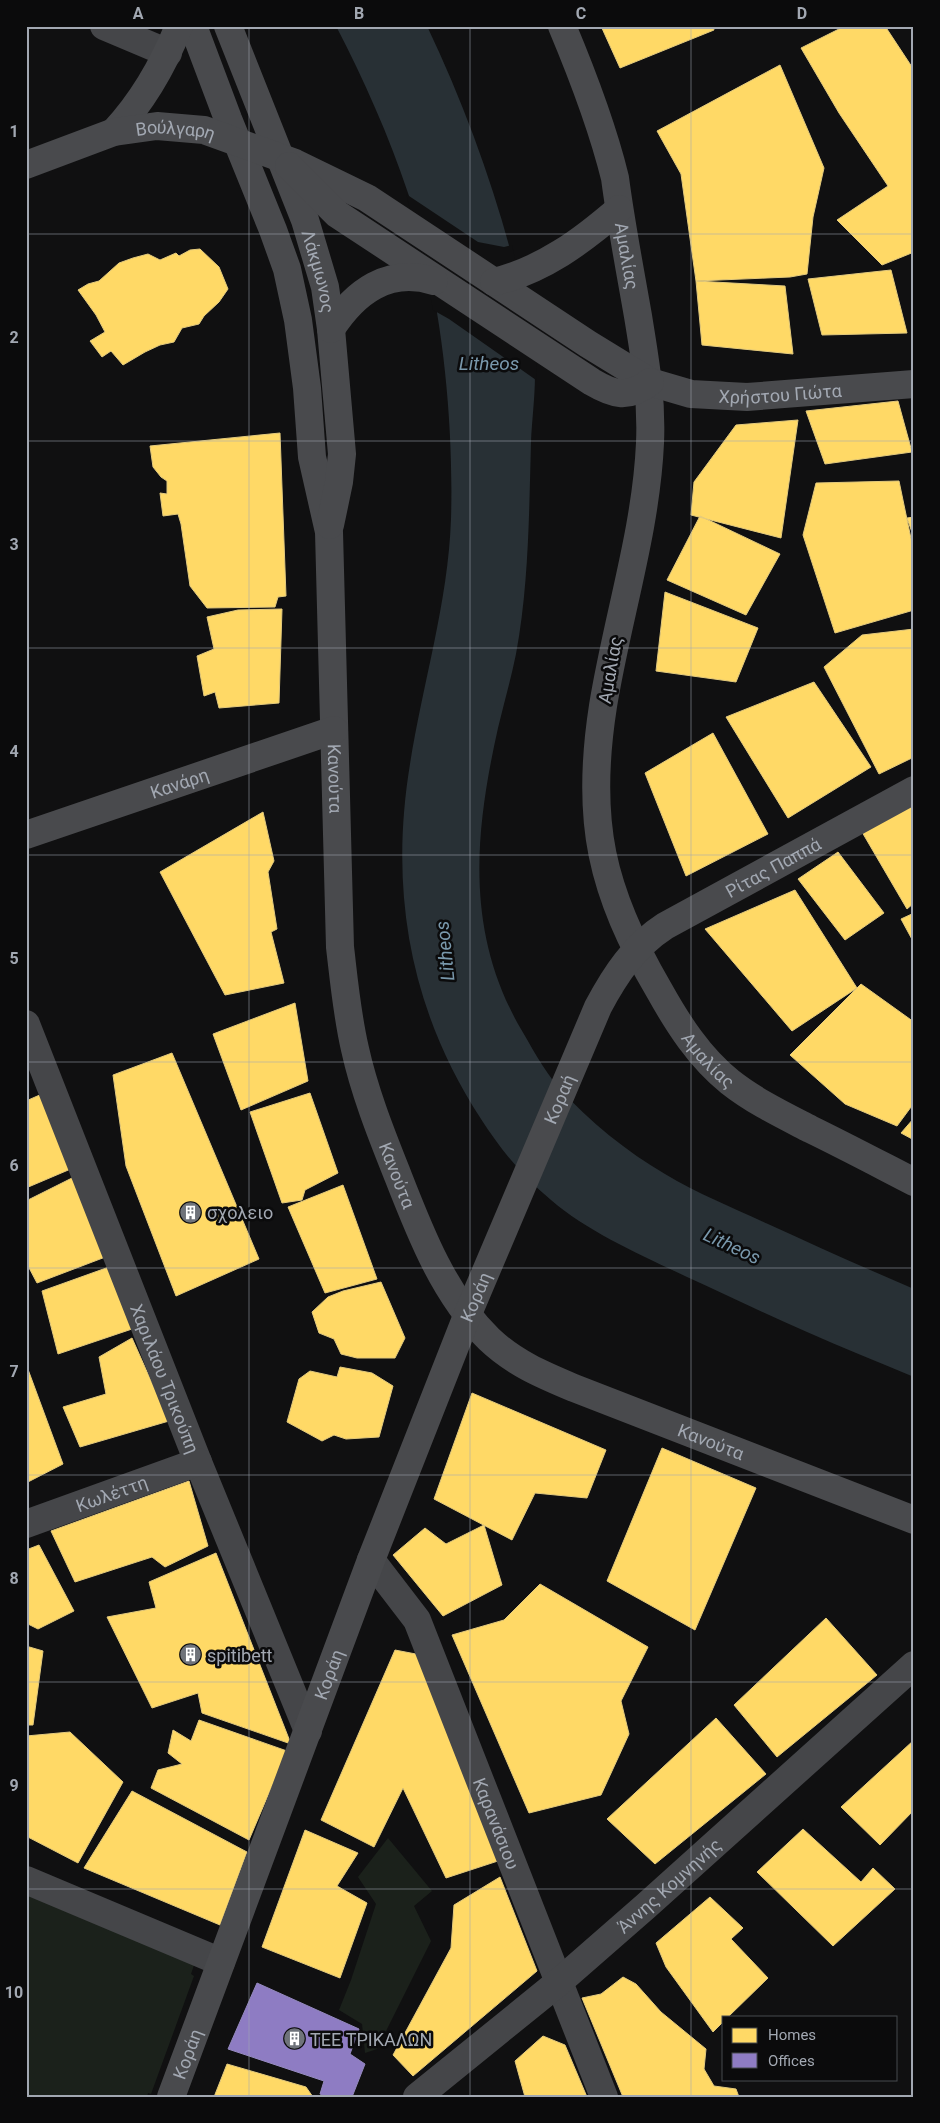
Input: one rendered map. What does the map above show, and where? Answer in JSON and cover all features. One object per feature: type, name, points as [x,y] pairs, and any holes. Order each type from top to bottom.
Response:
[{"type":"street","points":[[104,26],[168,53]]},
{"type":"street","points":[[114,132],[133,111],[168,53],[179,26]]},
{"type":"street","points":[[193,26],[236,140],[273,230],[292,288],[307,388],[312,457],[329,532]]},
{"type":"street","name":"Λάκμωνος","points":[[228,26],[308,229],[325,287],[331,329],[342,454],[339,482],[329,532]]},
{"type":"street","name":"Αμαλίας","points":[[562,26],[599,119],[615,178],[650,382],[650,442],[647,475],[637,540],[604,700],[595,780],[598,838],[613,898],[636,950],[667,1004],[696,1048],[713,1068],[732,1084],[776,1111],[914,1182]]},
{"type":"street","name":"Βούλγαρη","points":[[26,165],[114,132],[138,128],[171,127],[204,130],[279,156],[323,175],[377,204],[494,282]]},
{"type":"street","points":[[279,156],[337,214],[608,392],[624,394],[638,390],[650,382]]},
{"type":"street","points":[[494,282],[536,267],[561,254],[619,209]]},
{"type":"street","points":[[331,329],[346,307],[356,297],[378,285],[396,278],[408,276],[438,282]]},
{"type":"street","name":"Χρήστου Γιώτα","points":[[494,282],[650,382],[691,394],[747,397],[914,384]]},
{"type":"street","name":"Κανούτα","points":[[329,532],[340,947],[343,980],[354,1049],[385,1143],[418,1226],[449,1288],[468,1316],[500,1348],[522,1365],[914,1520]]},
{"type":"street","name":"Κανάρη","points":[[26,835],[334,730]]},
{"type":"street","name":"Ρίτας Παππά","points":[[636,950],[656,932],[675,919],[914,790]]},
{"type":"street","name":"Κοραή","points":[[497,1245],[598,1007],[610,986],[636,950]]},
{"type":"street","name":"Χαριλάου Τρικούπη","points":[[26,1024],[198,1462],[308,1732]]},
{"type":"street","name":"Κοράη","points":[[170,2097],[371,1560],[497,1245]]},
{"type":"street","name":"Κωλέττη","points":[[26,1524],[198,1462]]},
{"type":"street","name":"Καρανάσιου","points":[[371,1560],[417,1620],[604,2097]]},
{"type":"street","name":"Άννης Κομνηνής","points":[[417,2097],[558,1982],[646,1906],[914,1665]]},
{"type":"street","points":[[26,1880],[221,1962]]},
{"type":"shaded area","points":[[388,1838],[432,1891],[414,1906],[431,1941],[377,2049],[365,2053],[362,2024],[339,2010],[376,1904],[358,1877]]},
{"type":"shaded area","points":[[26,1889],[195,1962],[191,1974],[194,1976],[151,2094],[148,2093],[147,2097],[26,2097]]},
{"type":"water","name":"Litheos","points":[[336,26],[427,26],[467,118],[489,181],[509,244],[531,338],[535,378],[524,601],[516,654],[490,766],[480,842],[482,915],[489,952],[501,988],[518,1024],[553,1081],[583,1112],[623,1146],[665,1174],[703,1194],[914,1289],[914,1377],[834,1344],[652,1261],[616,1243],[566,1212],[531,1182],[496,1142],[457,1078],[437,1036],[422,993],[411,949],[405,904],[402,858],[404,812],[410,764],[440,612],[449,550],[451,519],[450,439],[443,354],[429,271],[408,193],[384,129]]},
{"type":"pier","points":[[406,194],[478,242],[504,247],[512,245],[537,360],[536,380],[449,319],[433,310],[423,258]]},
{"type":"building: Homes","points":[[601,26],[713,26],[714,30],[620,68]]},
{"type":"building: Homes","points":[[845,26],[885,26],[914,70],[914,252],[882,265],[837,220],[888,186],[839,113],[801,48]]},
{"type":"building: Homes","points":[[780,65],[824,168],[813,217],[807,274],[790,277],[696,281],[681,174],[657,131]]},
{"type":"building: Homes","points":[[200,249],[219,267],[228,289],[219,302],[204,316],[199,324],[182,328],[174,342],[160,345],[123,365],[111,351],[102,357],[90,341],[105,332],[96,315],[78,290],[88,284],[99,281],[119,263],[133,258],[148,254],[160,260],[176,253],[179,256],[190,250]]},
{"type":"building: Homes","points":[[891,270],[907,333],[822,335],[808,279]]},
{"type":"building: Homes","points":[[696,281],[785,286],[793,354],[702,345]]},
{"type":"building: Homes","points":[[898,401],[912,452],[825,464],[806,411]]},
{"type":"building: Homes","points":[[798,420],[781,538],[691,515],[694,482],[736,425]]},
{"type":"building: Homes","points":[[280,433],[286,596],[278,597],[275,607],[207,608],[190,586],[178,514],[163,516],[160,493],[167,494],[167,481],[153,467],[150,446]]},
{"type":"building: Homes","points":[[899,481],[914,553],[914,610],[835,633],[803,535],[816,483]]},
{"type":"building: Homes","points":[[700,516],[780,554],[746,615],[667,580]]},
{"type":"building: Homes","points":[[914,517],[914,538],[907,518]]},
{"type":"building: Homes","points":[[665,592],[758,628],[736,682],[656,671]]},
{"type":"building: Homes","points":[[282,609],[279,703],[219,708],[215,692],[204,696],[197,656],[214,649],[207,617],[238,610]]},
{"type":"building: Homes","points":[[914,629],[914,757],[879,774],[824,667],[862,635]]},
{"type":"building: Homes","points":[[814,682],[871,767],[788,818],[726,717]]},
{"type":"building: Homes","points":[[713,733],[768,834],[686,876],[645,773]]},
{"type":"building: Homes","points":[[914,802],[914,903],[907,909],[862,832]]},
{"type":"building: Homes","points":[[263,812],[274,861],[268,872],[277,929],[271,932],[284,983],[225,995],[160,872]]},
{"type":"building: Homes","points":[[838,852],[884,913],[845,940],[798,879]]},
{"type":"building: Homes","points":[[795,890],[857,988],[792,1031],[705,929]]},
{"type":"building: Homes","points":[[914,913],[914,943],[901,919]]},
{"type":"building: Homes","points":[[861,984],[914,1022],[914,1103],[897,1126],[845,1104],[790,1055]]},
{"type":"building: Homes","points":[[295,1003],[308,1081],[241,1110],[213,1034]]},
{"type":"building: Homes","name":"σχολειο","points":[[172,1053],[259,1259],[176,1296],[126,1166],[113,1075]]},
{"type":"building: Homes","points":[[310,1093],[338,1173],[305,1190],[302,1200],[282,1203],[250,1112]]},
{"type":"building: Homes","points":[[42,1094],[73,1168],[26,1188],[26,1101]]},
{"type":"building: Homes","points":[[914,1118],[914,1140],[901,1133]]},
{"type":"building: Homes","points":[[74,1177],[108,1256],[37,1283],[26,1262],[26,1201]]},
{"type":"building: Homes","points":[[343,1185],[377,1279],[325,1293],[288,1207]]},
{"type":"building: Homes","points":[[109,1267],[135,1328],[58,1354],[42,1291]]},
{"type":"building: Homes","points":[[381,1282],[405,1338],[395,1358],[357,1358],[341,1354],[334,1339],[319,1333],[312,1312],[328,1297],[343,1291]]},
{"type":"building: Homes","points":[[132,1338],[169,1421],[80,1447],[63,1407],[106,1394],[99,1357]]},
{"type":"building: Homes","points":[[26,1364],[63,1464],[26,1483]]},
{"type":"building: Homes","points":[[340,1367],[372,1373],[393,1386],[379,1437],[346,1439],[334,1435],[322,1441],[287,1422],[299,1379],[310,1371],[337,1377]]},
{"type":"building: Homes","points":[[472,1393],[606,1450],[587,1498],[535,1493],[512,1540],[434,1499]]},
{"type":"building: Homes","points":[[662,1448],[756,1488],[695,1630],[607,1581]]},
{"type":"building: Homes","points":[[189,1481],[208,1546],[165,1567],[152,1557],[75,1582],[51,1531]]},
{"type":"building: Homes","points":[[484,1525],[502,1585],[443,1616],[393,1555],[425,1528],[446,1544]]},
{"type":"building: Homes","points":[[39,1545],[74,1611],[38,1629],[26,1623],[26,1550]]},
{"type":"building: Homes","name":"spitibett","points":[[216,1553],[291,1744],[202,1713],[198,1693],[152,1708],[107,1617],[156,1608],[149,1582]]},
{"type":"building: Homes","points":[[540,1584],[648,1647],[621,1701],[629,1734],[601,1795],[529,1813],[452,1635],[504,1620]]},
{"type":"building: Homes","points":[[826,1618],[877,1675],[777,1757],[734,1705]]},
{"type":"building: Homes","points":[[26,1646],[43,1651],[33,1725],[26,1725]]},
{"type":"building: Homes","points":[[395,1650],[421,1655],[504,1859],[446,1878],[403,1788],[374,1847],[321,1820]]},
{"type":"building: Homes","points":[[716,1718],[766,1774],[655,1864],[607,1819]]},
{"type":"building: Homes","points":[[199,1720],[287,1751],[249,1840],[151,1788],[158,1770],[182,1764],[168,1753],[173,1730],[191,1741]]},
{"type":"building: Homes","points":[[70,1732],[123,1782],[78,1863],[26,1836],[26,1736]]},
{"type":"building: Homes","points":[[914,1740],[914,1810],[880,1845],[841,1807]]},
{"type":"building: Homes","points":[[132,1791],[247,1852],[220,1925],[84,1868]]},
{"type":"building: Homes","points":[[803,1829],[861,1882],[873,1868],[895,1889],[833,1946],[757,1872]]},
{"type":"building: Homes","points":[[305,1830],[358,1853],[337,1886],[367,1903],[340,1978],[262,1947]]},
{"type":"building: Homes","points":[[500,1877],[537,1971],[413,2076],[393,2055],[451,1948],[454,1905]]},
{"type":"building: Homes","points":[[710,1897],[743,1928],[731,1939],[768,1978],[729,2016],[722,2016],[722,2023],[713,2032],[666,1967],[656,1943]]},
{"type":"building: Homes","points":[[623,1977],[636,1984],[661,2012],[706,2049],[704,2069],[714,2086],[736,2089],[739,2097],[623,2097],[582,1998],[601,1994]]},
{"type":"building: Homes","points":[[543,2036],[565,2045],[587,2097],[525,2097],[515,2061]]},
{"type":"building: Homes","points":[[227,2064],[306,2087],[313,2097],[214,2097]]},
{"type":"building: Offices","name":"ΤΕΕ ΤΡΙΚΑΛΩΝ","points":[[257,1983],[359,2029],[350,2054],[365,2064],[352,2097],[327,2097],[320,2094],[324,2081],[228,2049]]},
{"type":"place","name":"σχολειο","points":[[191,1212]]},
{"type":"place","name":"spitibett","points":[[191,1655]]},
{"type":"place","name":"ΤΕΕ ΤΡΙΚΑΛΩΝ","points":[[294,2039]]}]
